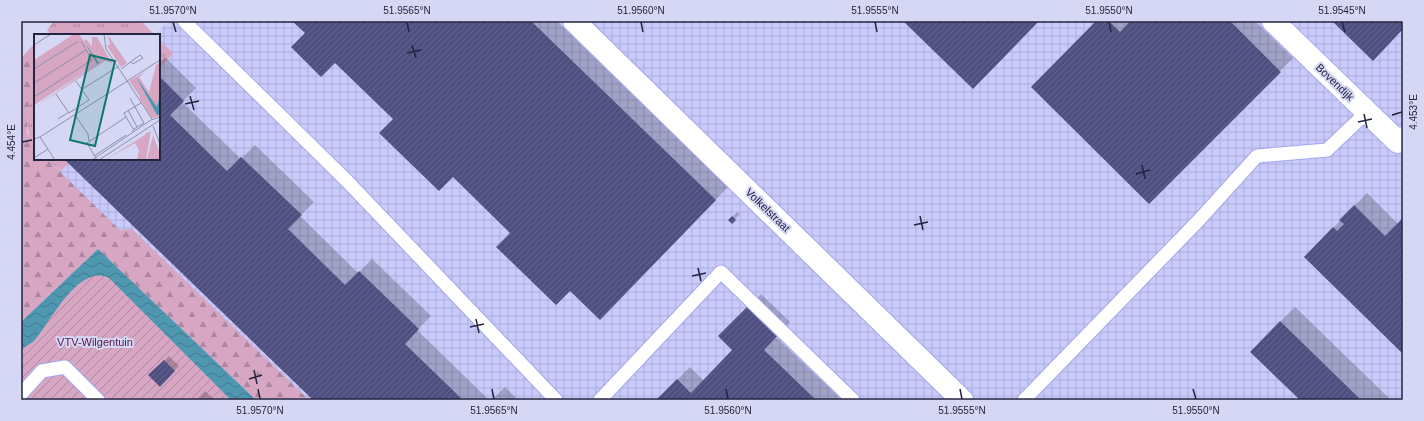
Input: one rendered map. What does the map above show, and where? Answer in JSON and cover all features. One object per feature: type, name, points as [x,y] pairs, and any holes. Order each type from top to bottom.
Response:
[{"type":"street","name":"Volkelstraat","points":[[574,21],[962,400]]},
{"type":"street","name":"Bovendijk","points":[[1273,21],[1367,112],[1401,140]]},
{"type":"lane","points":[[184,21],[347,181],[556,400]]},
{"type":"lane","points":[[1024,400],[1199,220],[1257,156],[1327,150],[1367,112]]},
{"type":"lane","points":[[600,400],[721,272],[853,400]]},
{"type":"lane","points":[[21,394],[42,371],[65,367],[98,400]]},
{"type":"shaded area","points":[[168,21],[1403,21],[1403,400],[269,400],[38,160],[160,160],[160,34],[156,34]]},
{"type":"green space","points":[[54,21],[141,21],[154,34],[50,34],[47,30]]},
{"type":"green space","points":[[160,40],[173,53],[160,68]]},
{"type":"green space","points":[[34,44],[34,96],[27,116],[27,132],[34,147],[34,160],[48,160],[120,230],[132,229],[309,400],[256,400],[98,249],[21,322],[21,58]]},
{"type":"green space","points":[[34,95],[34,147],[29,135],[27,121],[29,106]]},
{"type":"green space","points":[[48,160],[72,160],[61,171]]},
{"type":"green space","name":"VTV-Wilgentuin","points":[[94,259],[241,400],[21,400],[21,334]]},
{"type":"water","points":[[98,249],[256,400],[231,400],[109,278],[98,276],[86,279],[76,287],[66,297],[41,333],[34,341],[21,350],[21,322]]},
{"type":"building","points":[[292,21],[531,21],[716,200],[600,320],[570,291],[556,305],[496,247],[510,233],[453,177],[439,191],[379,133],[393,119],[335,63],[321,77],[291,47],[305,33]]},
{"type":"building","points":[[903,21],[1039,21],[973,89]]},
{"type":"building","points":[[1096,21],[1109,21],[1120,32],[1130,21],[1230,21],[1281,72],[1149,204],[1031,87]]},
{"type":"building","points":[[1332,21],[1403,21],[1403,29],[1373,61]]},
{"type":"building","points":[[160,77],[184,101],[170,115],[227,171],[241,157],[302,215],[288,229],[345,285],[359,271],[419,329],[405,344],[463,400],[313,400],[66,161],[160,160]]},
{"type":"building","points":[[1354,205],[1385,236],[1403,218],[1403,354],[1304,257],[1333,227],[1337,231],[1344,224],[1339,220]]},
{"type":"building","points":[[732,216],[736,220],[732,224],[728,220]]},
{"type":"building","points":[[748,306],[778,335],[764,350],[816,400],[656,400],[677,379],[691,393],[732,350],[718,336]]},
{"type":"building","points":[[1280,321],[1361,400],[1300,400],[1250,352]]},
{"type":"building","points":[[164,360],[175,371],[160,387],[148,375]]}]
